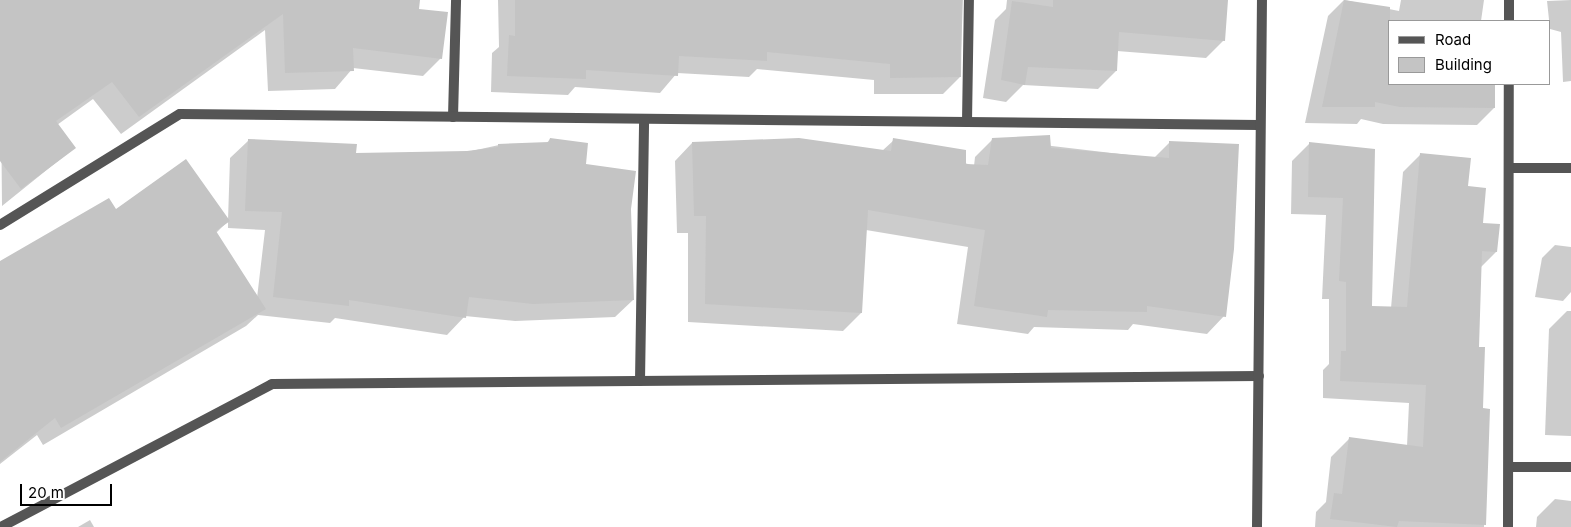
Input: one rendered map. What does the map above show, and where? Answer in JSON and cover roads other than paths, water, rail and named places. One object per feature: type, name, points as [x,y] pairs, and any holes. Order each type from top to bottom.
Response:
[{"type":"street","points":[[453,117],[456,0]]},
{"type":"street","points":[[967,122],[969,0]]},
{"type":"street","points":[[1257,527],[1262,0]]},
{"type":"street","points":[[1509,0],[1509,20]]},
{"type":"street","points":[[1508,527],[1509,85]]},
{"type":"street","points":[[0,225],[180,114],[1260,125]]},
{"type":"street","points":[[640,381],[644,119]]},
{"type":"street","points":[[1509,168],[1571,168]]},
{"type":"street","points":[[1,527],[272,384],[1259,376]]},
{"type":"street","points":[[1508,467],[1571,467]]}]
